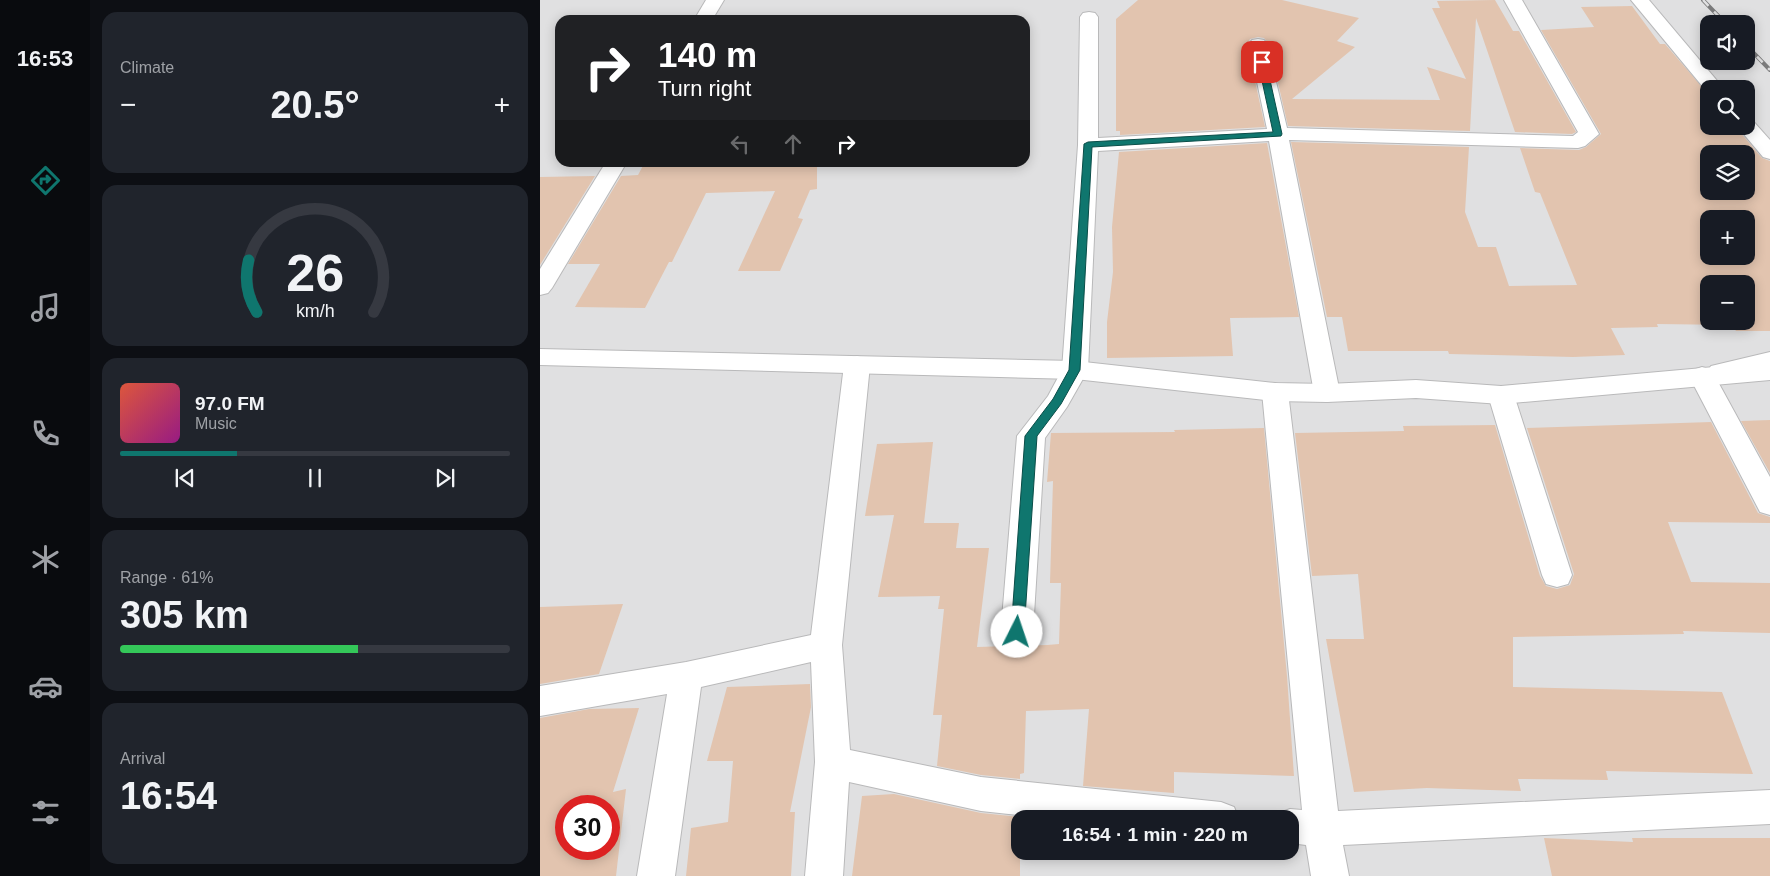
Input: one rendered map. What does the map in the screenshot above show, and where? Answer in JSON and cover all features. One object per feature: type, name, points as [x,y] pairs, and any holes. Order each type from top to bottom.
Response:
[{"type":"street","points":[[706,15],[715,0]]},
{"type":"street","points":[[1088,144],[1278,134],[1578,142],[1589,134],[1513,0]]},
{"type":"street","points":[[1640,0],[1708,80]]},
{"type":"street","points":[[1017,632],[1031,436],[1058,401],[1075,370],[1088,144],[1089,17]]},
{"type":"street","points":[[1258,44],[1278,134],[1327,393]]},
{"type":"street","points":[[1755,135],[1770,153]]},
{"type":"street","points":[[540,288],[613,167]]},
{"type":"street","points":[[540,357],[1075,370],[1275,392],[1327,393],[1416,389],[1501,395],[1770,370]]},
{"type":"street","points":[[1704,376],[1770,360]]},
{"type":"street","points":[[824,876],[833,762],[826,645],[857,365]]},
{"type":"street","points":[[1704,376],[1770,504]]},
{"type":"street","points":[[1275,392],[1306,828],[1330,876]]},
{"type":"street","points":[[1501,395],[1557,575]]},
{"type":"street","points":[[540,701],[686,676],[826,645]]},
{"type":"street","points":[[656,876],[686,676]]},
{"type":"street","points":[[833,762],[981,794],[1135,810]]},
{"type":"street","points":[[1306,828],[1770,807]]},
{"type":"building","points":[[1138,0],[1282,0],[1359,18],[1337,41],[1355,47],[1292,99],[1440,100],[1427,67],[1466,79],[1432,8],[1440,8],[1437,1],[1495,0],[1513,31],[1519,31],[1576,132],[1572,134],[1515,132],[1476,18],[1470,131],[1288,126],[1269,44],[1264,38],[1258,37],[1250,39],[1247,44],[1265,127],[1120,135],[1120,131],[1116,131],[1116,19]]},
{"type":"building","points":[[1632,6],[1660,44],[1665,44],[1700,85],[1700,135],[1743,135],[1751,145],[1700,145],[1700,200],[1755,200],[1755,150],[1762,158],[1770,161],[1770,331],[1735,330],[1755,330],[1755,275],[1700,275],[1700,325],[1657,324],[1658,327],[1611,328],[1625,355],[1573,357],[1449,354],[1448,351],[1348,351],[1342,317],[1327,317],[1291,142],[1469,147],[1465,212],[1478,247],[1496,247],[1509,286],[1577,285],[1540,193],[1535,192],[1520,148],[1579,150],[1586,147],[1601,134],[1541,30],[1594,27],[1581,7]]},
{"type":"building","points":[[1267,143],[1299,317],[1230,318],[1233,356],[1107,358],[1107,322],[1113,272],[1112,227],[1119,152]]},
{"type":"building","points":[[642,167],[817,167],[817,189],[810,190],[798,218],[803,219],[780,271],[738,271],[775,191],[706,193],[672,262],[669,262],[645,308],[575,307],[600,264],[568,264],[621,176],[638,175]]},
{"type":"building","points":[[595,176],[540,265],[540,177]]},
{"type":"building","points":[[1770,420],[1770,473],[1741,421]]},
{"type":"building","points":[[1711,422],[1758,513],[1770,517],[1770,523],[1668,522],[1691,582],[1770,583],[1770,633],[1683,631],[1684,634],[1513,637],[1513,687],[1722,692],[1753,774],[1606,771],[1608,780],[1518,779],[1521,791],[1427,788],[1354,792],[1326,639],[1364,639],[1358,574],[1312,576],[1295,433],[1404,431],[1403,426],[1495,425],[1540,576],[1546,586],[1557,589],[1570,585],[1574,574],[1527,428]]},
{"type":"building","points":[[1264,428],[1287,676],[1294,776],[1174,772],[1174,793],[1083,786],[1089,709],[1026,711],[1024,773],[1020,774],[1020,779],[981,775],[937,766],[942,715],[933,715],[944,609],[938,609],[940,596],[878,597],[894,515],[865,516],[877,444],[933,442],[924,523],[959,523],[956,548],[989,548],[977,647],[1047,645],[1059,644],[1061,583],[1050,583],[1053,481],[1047,482],[1051,433],[1175,432],[1174,430]]},
{"type":"building","points":[[623,604],[599,674],[540,684],[540,607]]},
{"type":"building","points":[[810,684],[811,707],[790,812],[795,812],[791,876],[686,876],[691,828],[728,822],[733,761],[707,761],[727,687]]},
{"type":"building","points":[[639,708],[613,792],[626,789],[620,841],[620,795],[555,795],[555,860],[618,860],[616,876],[540,876],[540,718],[589,709]]},
{"type":"building","points":[[894,794],[981,813],[1011,816],[1011,860],[1020,860],[1020,876],[852,876],[862,796]]},
{"type":"building","points":[[1544,838],[1633,842],[1632,838],[1770,838],[1770,876],[1552,876]]},
{"type":"railway","points":[[1703,0],[1717,15]]},
{"type":"railway","points":[[1755,54],[1770,70]]},
{"type":"route","points":[[1017,632],[1031,436],[1058,401],[1075,370],[1088,144],[1278,134],[1262,62]]}]
